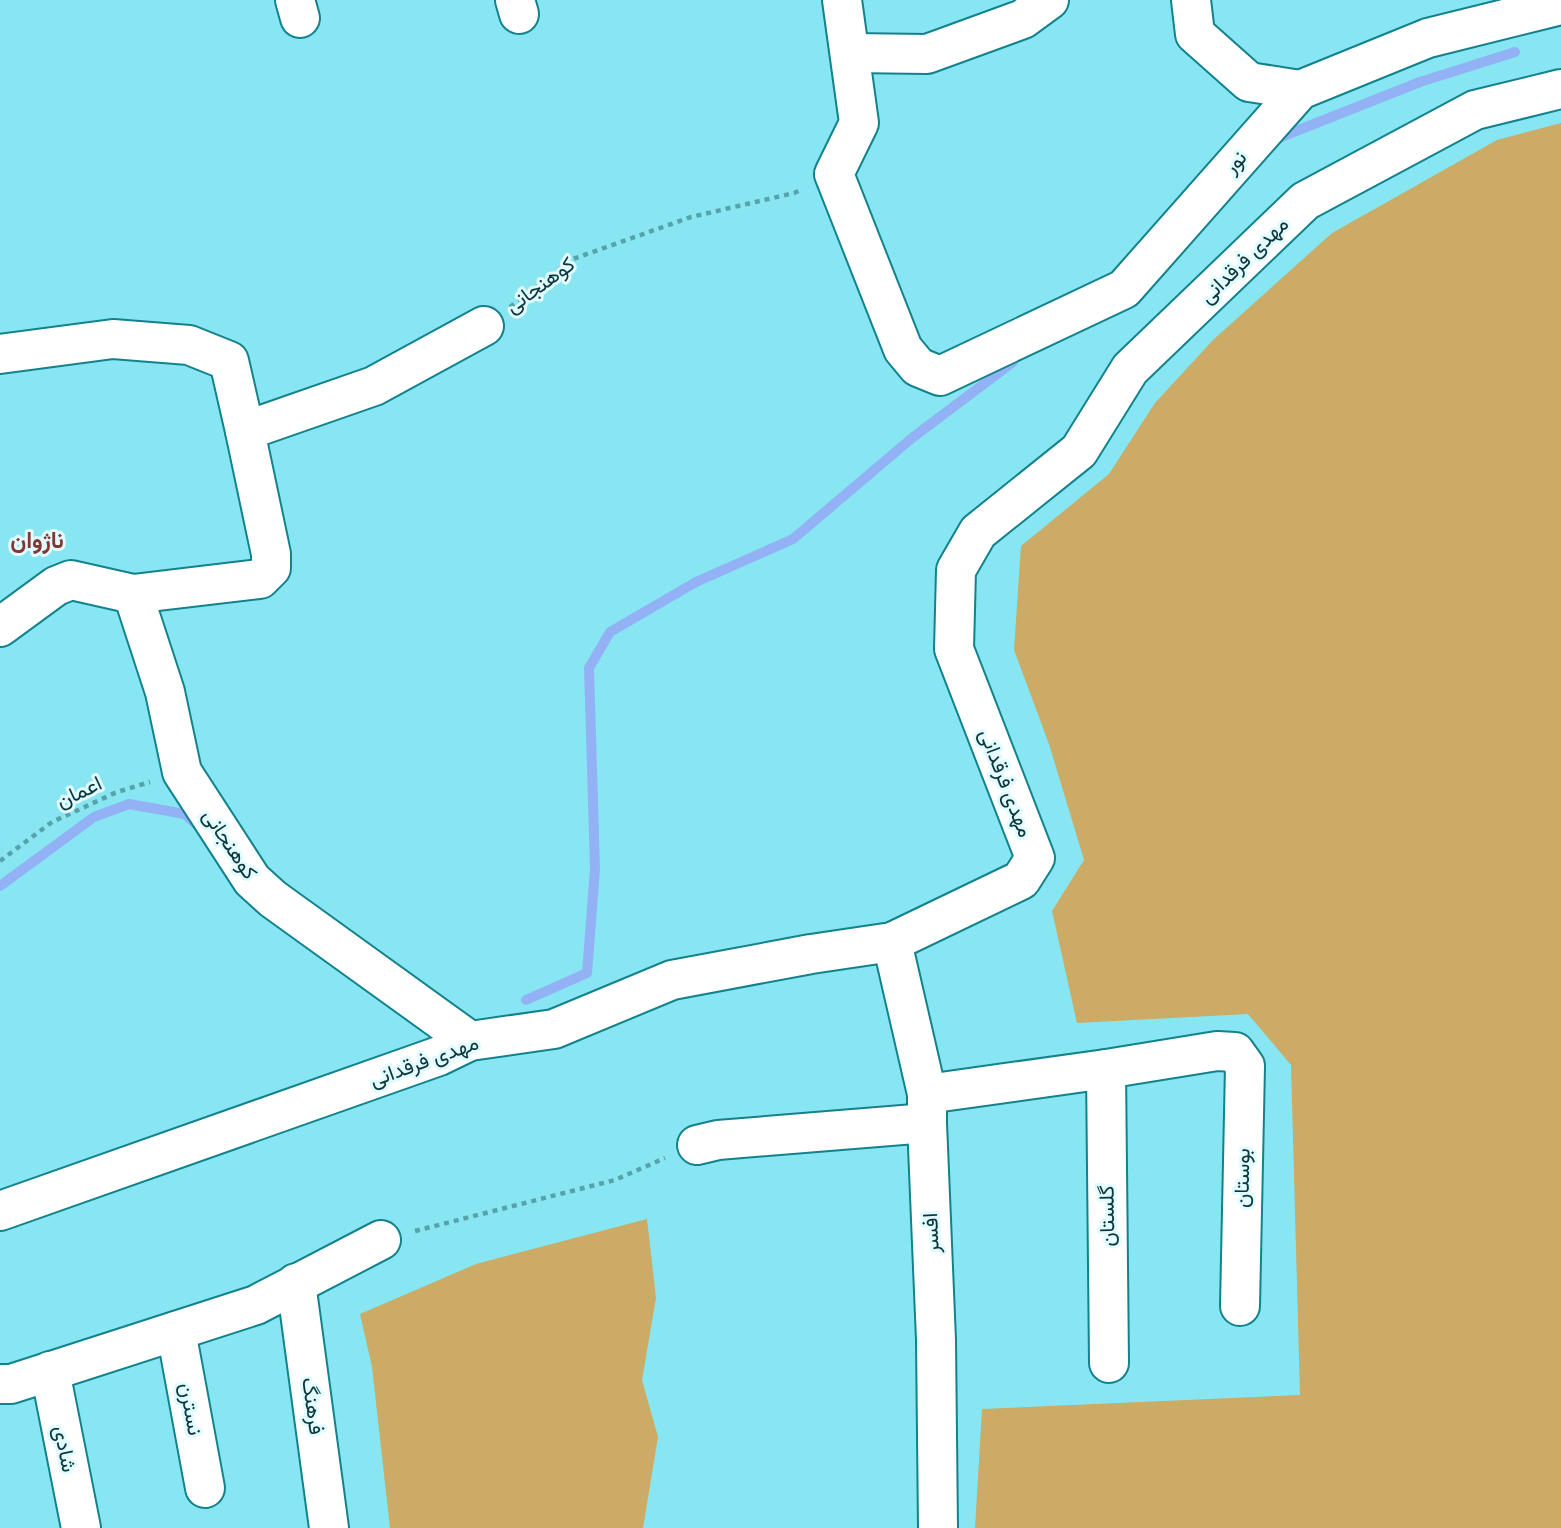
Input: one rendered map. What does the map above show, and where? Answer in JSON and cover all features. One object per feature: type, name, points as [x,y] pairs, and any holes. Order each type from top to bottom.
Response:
[{"type":"street","points":[[834,174],[859,123],[842,0]]},
{"type":"street","points":[[850,53],[927,54],[1023,19],[1049,0]]},
{"type":"street","points":[[1191,0],[1195,34],[1249,82],[1300,90]]},
{"type":"street","name":"نور","points":[[834,174],[903,349],[918,367],[940,376],[1124,289],[1300,90],[1428,38],[1561,5]]},
{"type":"street","name":"مهدی فرقدانی","points":[[0,1211],[439,1056],[470,1041],[554,1029],[672,980],[892,942],[1021,880],[1035,858],[954,649],[956,570],[978,532],[1079,451],[1130,369],[1305,201],[1475,110],[1561,89]]},
{"type":"street","name":"کوهنجانی","points":[[245,431],[374,386],[484,326]]},
{"type":"street","points":[[0,354],[113,339],[189,345],[229,361],[271,554],[271,568],[260,579],[133,594],[71,580],[57,586],[0,627]]},
{"type":"street","name":"کوهنجانی","points":[[133,594],[165,692],[182,772],[252,880],[273,899],[470,1041]]},
{"type":"street","name":"افسر","points":[[892,942],[927,1108],[936,1340],[938,1528]]},
{"type":"street","name":"بوستان","points":[[1106,1069],[1217,1051],[1235,1052],[1245,1066],[1240,1306]]},
{"type":"street","points":[[697,1145],[927,1108],[1106,1069]]},
{"type":"street","name":"گلستان","points":[[1106,1069],[1109,1363]]},
{"type":"street","points":[[0,1384],[11,1384],[256,1305],[381,1240]]},
{"type":"street","name":"فرهنگ","points":[[296,1283],[329,1528]]},
{"type":"street","name":"نسترن","points":[[176,1331],[205,1488]]},
{"type":"street","name":"شادی","points":[[50,1371],[81,1528]]},
{"type":"path","name":"کوهنجانی","points":[[484,326],[573,258],[691,217],[794,193],[834,174]]},
{"type":"path","name":"اعمان","points":[[0,861],[52,822],[117,792],[182,772]]},
{"type":"path","points":[[381,1240],[615,1180],[697,1145]]},
{"type":"shaded area","points":[[1561,123],[1561,1528],[975,1528],[982,1409],[1300,1395],[1291,1065],[1248,1014],[1077,1023],[1052,911],[1084,860],[1049,744],[1014,650],[1021,546],[1109,474],[1155,403],[1213,340],[1332,233],[1497,140]]},
{"type":"shaded area","points":[[647,1219],[656,1298],[642,1380],[658,1437],[643,1528],[390,1528],[372,1367],[360,1314],[476,1264]]},
{"type":"waterway","points":[[1276,139],[1420,82],[1515,52]]},
{"type":"waterway","points":[[526,1000],[587,973],[595,869],[589,668],[610,632],[696,582],[793,539],[912,438],[1013,362]]},
{"type":"waterway","points":[[0,886],[94,817],[129,804],[185,814],[198,826]]},
{"type":"district","name":"ناژوان","points":[[37,540]]}]
